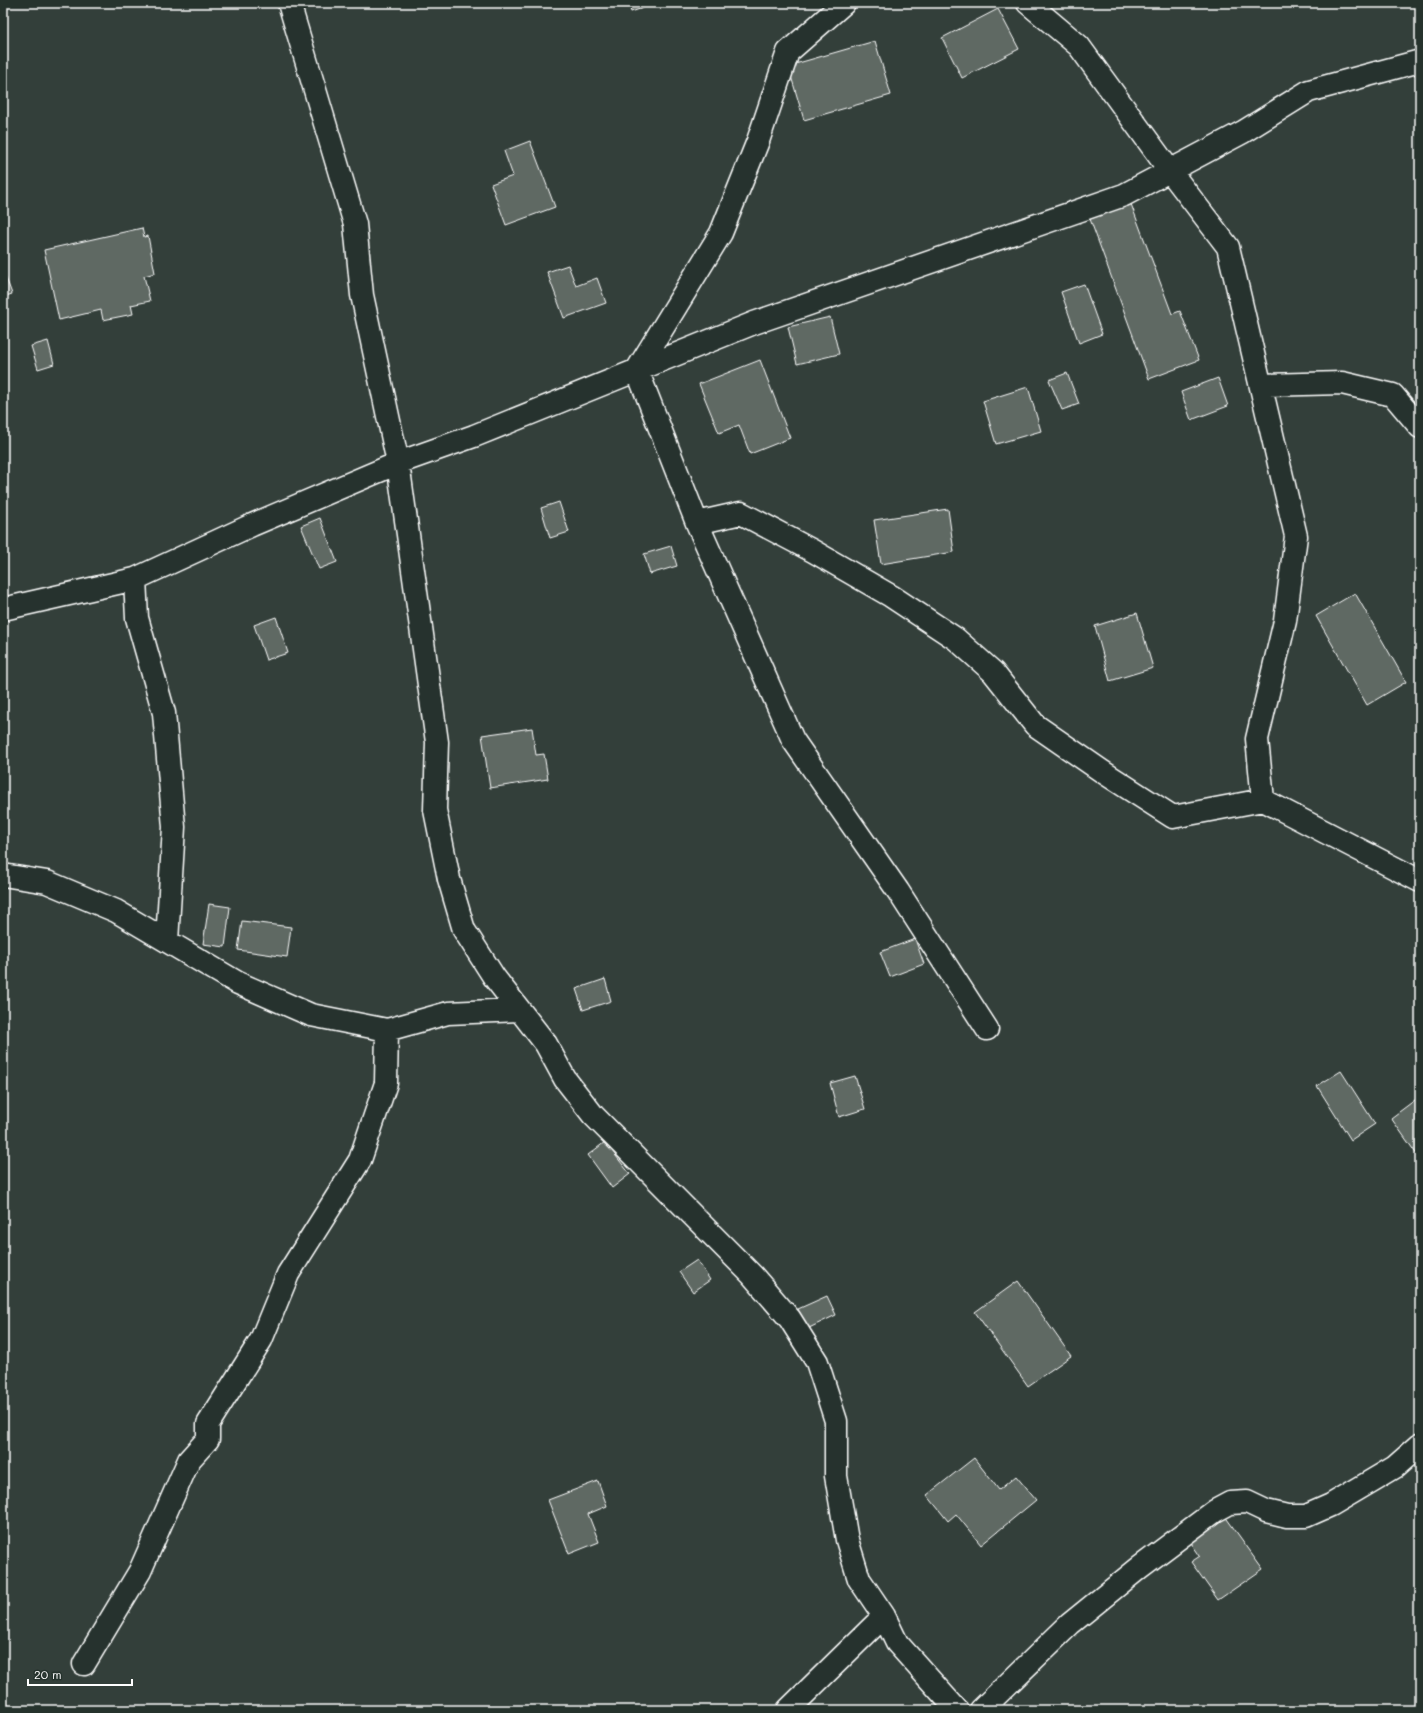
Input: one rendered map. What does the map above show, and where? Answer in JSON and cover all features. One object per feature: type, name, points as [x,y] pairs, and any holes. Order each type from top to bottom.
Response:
[{"type":"street","points":[[289,3],[355,224],[362,295],[398,463],[437,742],[435,810],[449,879],[464,930],[494,977],[518,1010],[546,1044],[565,1079],[593,1115],[752,1276],[790,1319],[818,1362],[836,1421],[836,1476],[847,1540],[859,1579],[884,1616],[897,1643],[957,1710]]},
{"type":"street","points":[[637,370],[721,233],[758,141],[788,52],[844,3]]},
{"type":"street","points":[[1028,3],[1079,46],[1170,171],[1228,247],[1296,536],[1285,621],[1257,739],[1263,800]]},
{"type":"street","points":[[3,609],[135,579],[252,525],[398,463],[474,436],[754,323],[1124,195],[1243,132],[1309,91],[1420,61]]},
{"type":"street","points":[[637,370],[698,523],[793,740],[898,891],[987,1028]]},
{"type":"street","points":[[1261,385],[1342,383],[1393,395],[1420,427]]},
{"type":"street","points":[[698,523],[741,513],[891,596],[962,644],[993,672],[1035,725],[1103,772],[1173,817],[1263,800],[1420,880]]},
{"type":"street","points":[[135,579],[137,618],[164,713],[174,827],[167,941]]},
{"type":"street","points":[[3,875],[47,882],[116,911],[238,983],[310,1015],[387,1030],[448,1013],[518,1010]]},
{"type":"street","points":[[84,1664],[140,1570],[189,1460],[208,1439],[208,1424],[260,1340],[288,1274],[360,1160],[386,1083],[387,1030]]},
{"type":"street","points":[[981,1710],[1070,1624],[1139,1568],[1215,1511],[1230,1503],[1247,1502],[1266,1511],[1286,1516],[1306,1516],[1331,1505],[1395,1467],[1420,1445]]},
{"type":"street","points":[[788,1710],[884,1616]]},
{"type":"building","points":[[628,3],[654,3],[655,4],[631,12]]},
{"type":"building","points":[[998,9],[1019,49],[962,78],[942,38]]},
{"type":"building","points":[[875,41],[891,95],[804,120],[788,66]]},
{"type":"building","points":[[530,141],[555,207],[506,225],[491,184],[513,176],[504,151]]},
{"type":"building","points":[[1131,204],[1172,314],[1180,311],[1199,360],[1149,379],[1090,219]]},
{"type":"building","points":[[142,228],[144,237],[148,236],[155,273],[144,276],[150,301],[131,305],[133,314],[103,320],[101,310],[59,320],[44,250]]},
{"type":"building","points":[[568,265],[576,286],[597,278],[606,303],[564,318],[547,272]]},
{"type":"building","points":[[3,270],[12,294],[3,297]]},
{"type":"building","points":[[1084,284],[1102,334],[1079,343],[1061,292]]},
{"type":"building","points":[[830,317],[839,354],[797,364],[788,327]]},
{"type":"building","points":[[48,341],[54,364],[38,369],[31,346]]},
{"type":"building","points":[[760,360],[790,438],[750,454],[739,425],[719,433],[699,384]]},
{"type":"building","points":[[1067,373],[1079,404],[1062,410],[1049,380]]},
{"type":"building","points":[[1218,378],[1228,406],[1191,420],[1181,392]]},
{"type":"building","points":[[1028,387],[1041,431],[996,444],[983,401]]},
{"type":"building","points":[[559,502],[569,532],[550,538],[541,508]]},
{"type":"building","points":[[948,509],[954,552],[881,564],[874,520]]},
{"type":"building","points":[[320,518],[337,562],[319,569],[301,526]]},
{"type":"building","points":[[671,546],[677,566],[650,574],[644,554]]},
{"type":"building","points":[[1355,593],[1406,682],[1367,705],[1316,616]]},
{"type":"building","points":[[1137,613],[1153,668],[1110,681],[1095,626]]},
{"type":"building","points":[[276,617],[288,653],[266,660],[254,625]]},
{"type":"building","points":[[532,728],[536,755],[544,754],[548,779],[490,788],[482,735]]},
{"type":"building","points":[[209,904],[230,907],[225,947],[203,944]]},
{"type":"building","points":[[242,921],[291,927],[287,957],[238,950]]},
{"type":"building","points":[[915,939],[924,964],[890,977],[880,952]]},
{"type":"building","points":[[605,979],[611,1001],[583,1010],[576,989]]},
{"type":"building","points":[[1341,1071],[1375,1124],[1351,1140],[1317,1086]]},
{"type":"building","points":[[855,1076],[865,1109],[839,1117],[830,1083]]},
{"type":"building","points":[[1419,1097],[1420,1099],[1420,1159],[1391,1118]]},
{"type":"building","points":[[605,1142],[630,1174],[612,1188],[588,1155]]},
{"type":"building","points":[[697,1260],[710,1280],[693,1292],[679,1272]]},
{"type":"building","points":[[1018,1281],[1071,1356],[1028,1386],[975,1312]]},
{"type":"building","points":[[827,1296],[836,1315],[807,1329],[798,1309]]},
{"type":"building","points":[[974,1458],[999,1490],[1016,1476],[1036,1500],[981,1545],[956,1514],[948,1521],[927,1495]]},
{"type":"building","points":[[598,1481],[607,1506],[588,1514],[599,1542],[569,1554],[548,1500]]},
{"type":"building","points":[[1222,1512],[1263,1569],[1218,1600],[1191,1562],[1200,1556],[1187,1537]]}]
